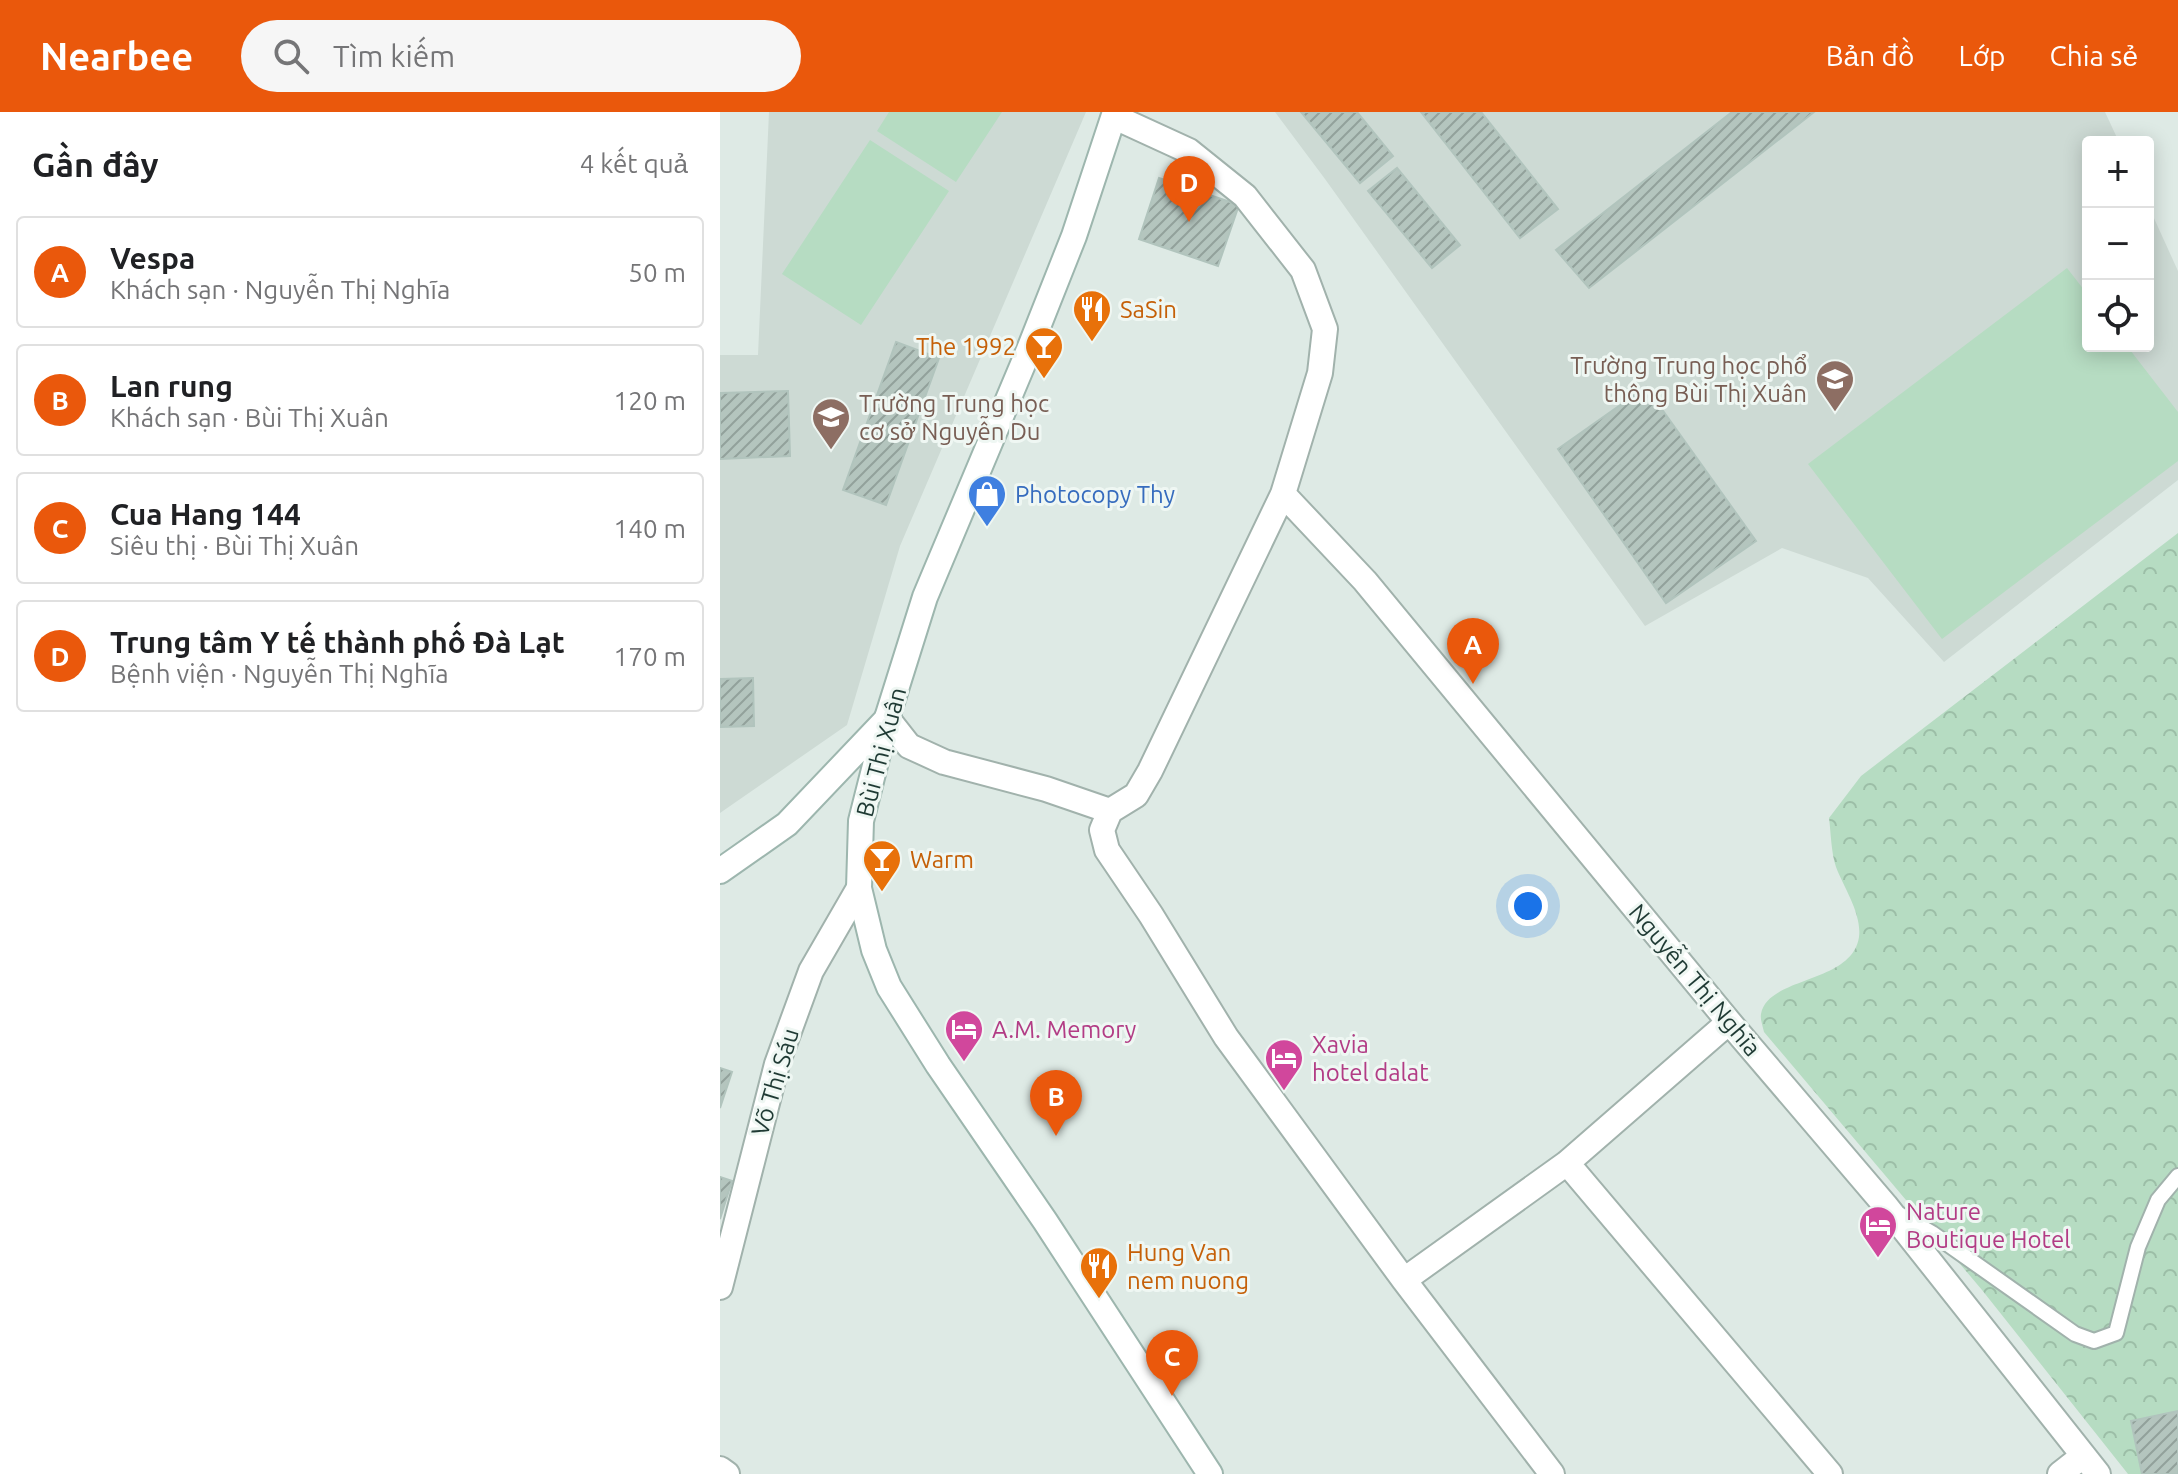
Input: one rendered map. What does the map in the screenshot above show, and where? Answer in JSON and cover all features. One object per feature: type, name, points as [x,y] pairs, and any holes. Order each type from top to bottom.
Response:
[{"type":"street","points":[[1115,114],[1189,151],[1245,196],[1303,270],[1325,329],[1320,373],[1283,494],[1150,771],[1136,795],[1110,811],[1102,830],[1107,850],[1226,1037],[1404,1280],[1552,1474]]},
{"type":"street","name":"Bùi Thị Xuân","points":[[1115,114],[1074,236],[1032,344],[925,597],[887,718],[861,821],[859,888],[874,950],[889,987],[1210,1474]]},
{"type":"street","name":"Nguyễn Thị Nghĩa","points":[[1283,494],[1365,581],[1729,1022],[1885,1205],[2091,1465]]},
{"type":"street","points":[[720,871],[787,824],[887,718],[909,746],[944,762],[1046,789],[1110,811]]},
{"type":"street","name":"Võ Thị Sáu","points":[[720,1287],[777,1064],[811,971],[859,888]]},
{"type":"street","points":[[1404,1280],[1567,1163],[1729,1022]]},
{"type":"street","points":[[1567,1163],[1830,1474]]},
{"type":"street","points":[[2060,1474],[2091,1465]]},
{"type":"street","points":[[720,1469],[727,1474]]},
{"type":"lane","points":[[1885,1205],[1932,1233],[2075,1334],[2094,1341],[2116,1333],[2138,1247],[2158,1200],[2178,1176]]},
{"type":"shaded area","name":"Trường Trung học cơ sở Nguyễn Du","points":[[769,112],[1086,112],[900,546],[847,725],[720,813],[720,355],[758,355]]},
{"type":"shaded area","name":"Trường Trung học phổ thông Bùi Thị Xuân","points":[[1275,112],[2105,112],[2116,136],[2082,136],[2082,352],[2154,352],[2154,218],[2178,271],[2178,480],[1944,662],[1868,578],[1782,548],[1645,626]]},
{"type":"green space","points":[[889,112],[1002,112],[956,182],[877,131]]},
{"type":"green space","points":[[870,140],[949,191],[861,325],[782,274]]},
{"type":"green space","points":[[2067,268],[2082,287],[2082,352],[2132,352],[2178,412],[2178,461],[1942,639],[1808,464]]},
{"type":"green space","points":[[2178,533],[2178,1474],[2128,1474],[1982,1290],[1764,1032],[1761,1014],[1767,1002],[1778,993],[1842,964],[1853,952],[1859,937],[1858,919],[1834,861],[1829,818],[1861,776]]},
{"type":"building","points":[[1301,112],[1357,112],[1393,156],[1360,183]]},
{"type":"building","points":[[1421,112],[1481,112],[1558,209],[1520,238]]},
{"type":"building","points":[[1732,112],[1814,112],[1589,288],[1556,250]]},
{"type":"building","points":[[1397,168],[1460,245],[1432,268],[1368,191]]},
{"type":"building","points":[[1159,178],[1239,205],[1218,266],[1139,239]]},
{"type":"building","points":[[896,342],[939,358],[886,505],[843,490]]},
{"type":"building","points":[[1646,387],[1756,541],[1666,603],[1558,449]]},
{"type":"building","points":[[788,391],[790,456],[720,459],[720,393]]},
{"type":"building","points":[[753,678],[754,726],[720,727],[720,679]]},
{"type":"building","points":[[720,1068],[732,1072],[720,1108]]},
{"type":"building","points":[[720,1177],[732,1181],[720,1219]]},
{"type":"building","points":[[2178,1411],[2178,1474],[2142,1474],[2131,1421]]},
{"type":"place","name":"Trung tâm Y tế thành phố Đà Lạt","points":[[1189,222]]},
{"type":"place","name":"SaSin","points":[[1092,343]]},
{"type":"place","name":"The 1992","points":[[1044,380]]},
{"type":"place","name":"Trường Trung học phổ thông Bùi Thị Xuân","points":[[1835,413]]},
{"type":"place","name":"Trường Trung học cơ sở Nguyễn Du","points":[[831,451]]},
{"type":"place","name":"Photocopy Thy","points":[[987,528]]},
{"type":"place","name":"Vespa","points":[[1473,684]]},
{"type":"place","name":"Warm","points":[[882,893]]},
{"type":"place","name":"A.M. Memory","points":[[964,1063]]},
{"type":"place","name":"Xavia hotel dalat","points":[[1284,1092]]},
{"type":"place","name":"Lan rung","points":[[1056,1136]]},
{"type":"place","name":"Nature Boutique Hotel","points":[[1878,1259]]},
{"type":"place","name":"Hung Van nem nuong","points":[[1099,1300]]},
{"type":"place","name":"Cua Hang 144","points":[[1172,1396]]}]
